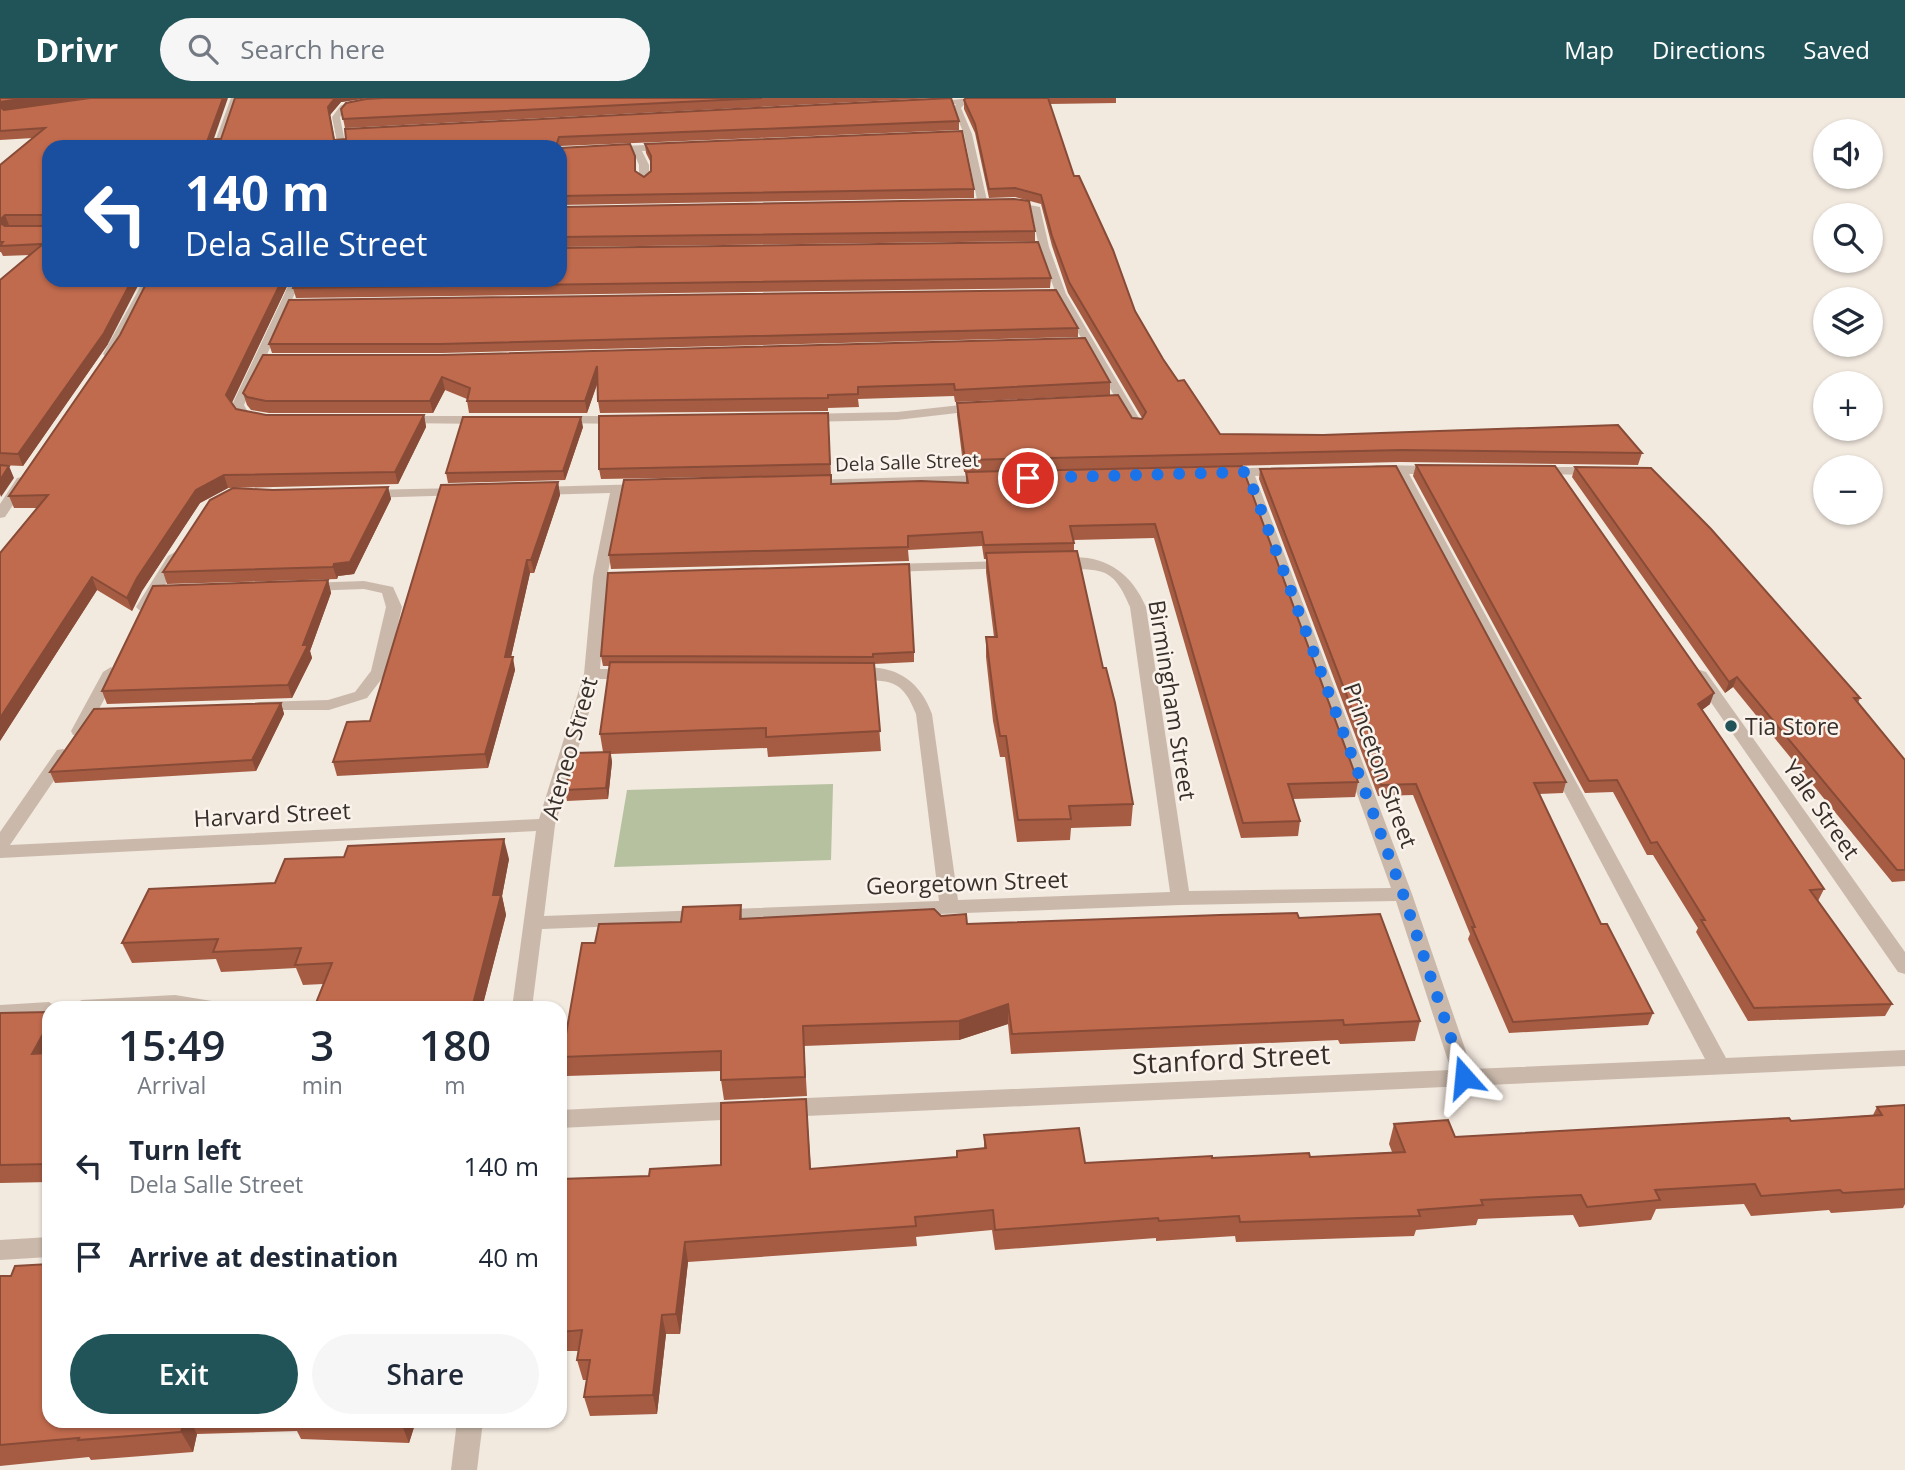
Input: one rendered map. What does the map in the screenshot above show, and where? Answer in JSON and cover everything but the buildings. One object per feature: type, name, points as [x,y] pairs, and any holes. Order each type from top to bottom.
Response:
[{"type":"street","points":[[219,140],[235,98]]},
{"type":"street","points":[[920,103],[964,100]]},
{"type":"street","points":[[964,100],[957,108],[968,134],[983,205]]},
{"type":"street","points":[[342,140],[336,117],[344,107],[368,103]]},
{"type":"street","points":[[342,134],[356,133]]},
{"type":"street","points":[[954,134],[968,134]]},
{"type":"street","points":[[567,152],[676,146]]},
{"type":"street","points":[[636,148],[645,165],[644,181]]},
{"type":"street","points":[[971,205],[1014,203],[1035,207],[1044,247],[1061,294],[1090,343],[1117,401],[1137,425]]},
{"type":"street","points":[[1031,247],[1044,247]]},
{"type":"street","points":[[100,367],[116,345],[145,287]]},
{"type":"street","points":[[269,420],[244,415],[238,405],[292,287]]},
{"type":"street","points":[[1048,294],[1061,294]]},
{"type":"street","points":[[284,304],[298,304]]},
{"type":"street","points":[[1076,343],[1090,343]]},
{"type":"street","points":[[261,360],[275,360]]},
{"type":"street","points":[[786,418],[897,416],[986,407]]},
{"type":"street","points":[[381,420],[493,420]]},
{"type":"street","points":[[549,420],[633,420]]},
{"type":"street","points":[[1401,469],[1720,1066]]},
{"type":"street","points":[[1359,470],[1453,470]]},
{"type":"street","points":[[1205,473],[1303,471]]},
{"type":"street","points":[[1519,471],[1562,477],[1612,471]]},
{"type":"street","name":"Princeton Street","points":[[1247,472],[1403,894],[1464,1077]]},
{"type":"street","points":[[0,514],[21,473]]},
{"type":"street","name":"Dela Salle Street","points":[[800,484],[1009,479]]},
{"type":"street","points":[[523,491],[660,488]]},
{"type":"street","name":"Ateneo Street","points":[[523,1001],[546,824],[592,674],[600,577],[618,489]]},
{"type":"street","points":[[345,494],[468,492]]},
{"type":"street","points":[[139,616],[151,592],[186,539]]},
{"type":"street","name":"Birmingham Street","points":[[877,568],[1102,565],[1119,573],[1132,588],[1138,607],[1180,898]]},
{"type":"street","points":[[600,577],[641,576]]},
{"type":"street","points":[[245,708],[329,705],[361,695],[379,672],[394,607],[388,590],[364,585],[297,587]]},
{"type":"street","points":[[151,592],[178,591]]},
{"type":"street","points":[[0,846],[99,712],[121,652]]},
{"type":"street","name":"Yale Street","points":[[1692,663],[1905,967]]},
{"type":"street","points":[[592,674],[646,674]]},
{"type":"street","points":[[833,674],[891,676],[908,682],[919,695],[924,714],[949,907]]},
{"type":"street","name":"Harvard Street","points":[[0,852],[546,824]]},
{"type":"street","name":"Georgetown Street","points":[[533,923],[1180,898],[1403,894]]},
{"type":"street","points":[[0,1013],[42,1010]]},
{"type":"street","name":"Stanford Street","points":[[567,1119],[1905,1058]]},
{"type":"street","points":[[0,1250],[42,1247]]},
{"type":"street","points":[[464,1470],[469,1428]]},
{"type":"green space","points":[[833,784],[831,860],[614,867],[627,790]]},
{"type":"place","name":"Tia Store","points":[[1731,726]]},
{"type":"route","points":[[1028,478],[1247,472],[1403,894],[1464,1077]]}]
